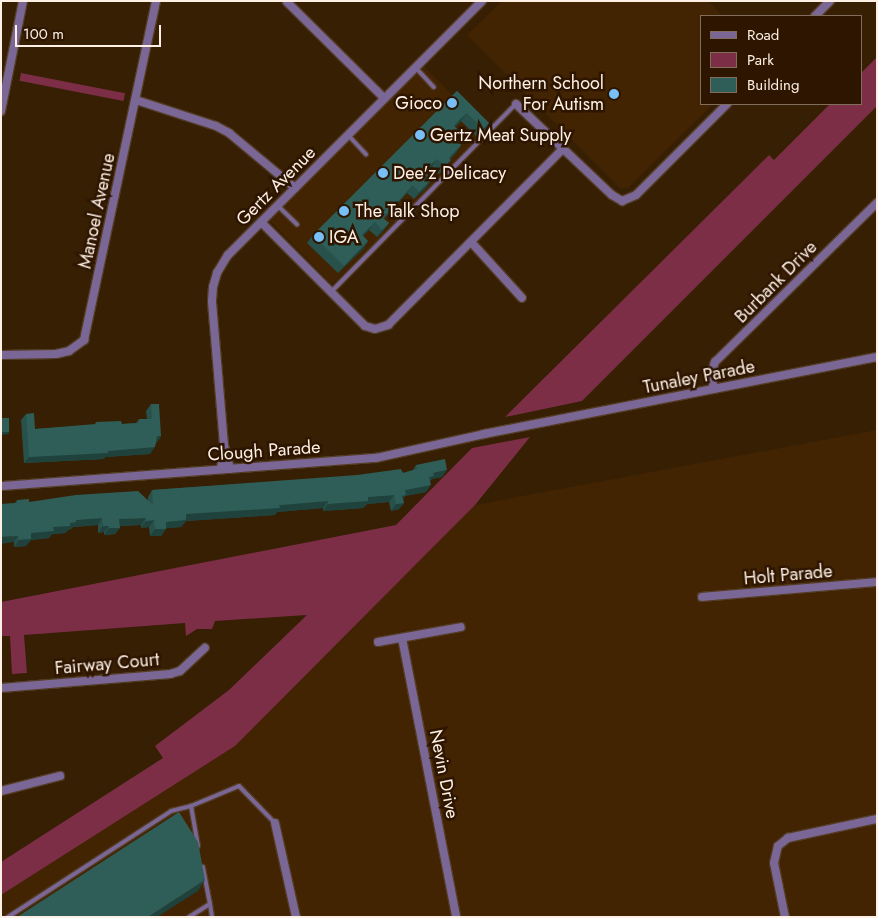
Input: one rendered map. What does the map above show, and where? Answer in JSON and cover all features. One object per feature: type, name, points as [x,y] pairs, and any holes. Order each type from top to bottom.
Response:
[{"type":"street","points":[[1,111],[23,1]]},
{"type":"street","name":"Manoel Avenue","points":[[1,355],[69,352],[84,340],[156,1]]},
{"type":"street","points":[[816,15],[830,1]]},
{"type":"street","points":[[287,2],[384,98]]},
{"type":"street","name":"Gertz Avenue","points":[[226,469],[212,301],[217,273],[228,255],[416,68],[477,3]]},
{"type":"street","points":[[136,100],[216,126],[229,133],[295,188]]},
{"type":"street","points":[[516,104],[612,195],[622,201],[636,195],[726,105]]},
{"type":"street","points":[[261,222],[365,326],[375,329],[388,325],[563,150]]},
{"type":"street","name":"Burbank Drive","points":[[714,389],[711,374],[716,362],[877,203]]},
{"type":"street","points":[[472,243],[522,298]]},
{"type":"street","name":"Tunaley Parade","points":[[527,426],[877,357]]},
{"type":"street","name":"Clough Parade","points":[[1,486],[376,458],[527,426]]},
{"type":"street","name":"Holt Parade","points":[[702,597],[877,582]]},
{"type":"street","points":[[378,642],[461,627]]},
{"type":"street","name":"Nevin Drive","points":[[402,638],[456,917]]},
{"type":"street","name":"Fairway Court","points":[[1,688],[170,674],[180,671],[205,648]]},
{"type":"street","points":[[1,790],[60,776]]},
{"type":"street","points":[[785,917],[774,863],[778,846],[788,838],[877,819]]},
{"type":"street","points":[[275,823],[296,917]]},
{"type":"lane","points":[[416,68],[434,87]]},
{"type":"lane","points":[[331,292],[516,104]]},
{"type":"lane","points":[[348,136],[366,154]]},
{"type":"lane","points":[[277,205],[297,224]]},
{"type":"lane","points":[[8,917],[172,811],[191,806],[239,786],[275,823]]},
{"type":"lane","points":[[191,806],[199,850]]},
{"type":"lane","points":[[201,859],[212,917]]},
{"type":"lane","points":[[189,917],[210,904]]},
{"type":"shaded area","name":"Northern School For Autism","points":[[502,1],[708,1],[722,15],[700,15],[700,105],[712,105],[628,188],[620,188],[467,35]]},
{"type":"shaded area","points":[[424,66],[489,133],[332,284],[267,217]]},
{"type":"shaded area","points":[[877,430],[877,917],[1,917],[1,895],[235,746],[475,505]]},
{"type":"green space","points":[[877,57],[877,106],[582,401],[505,417],[769,155],[774,160],[829,105],[863,105],[863,71]]},
{"type":"green space","points":[[21,73],[125,93],[124,101],[19,81]]},
{"type":"green space","points":[[530,437],[475,505],[235,746],[1,895],[1,862],[163,758],[155,746],[229,690],[307,615],[215,621],[212,629],[197,629],[186,636],[185,623],[24,635],[27,673],[12,674],[10,636],[1,636],[1,602],[396,525],[472,448]]},
{"type":"building","points":[[457,91],[489,123],[483,129],[467,113],[460,119],[454,126],[461,133],[455,139],[461,145],[449,158],[451,160],[445,166],[437,159],[424,171],[432,179],[419,192],[413,185],[383,218],[389,223],[382,230],[375,222],[362,235],[368,241],[344,266],[313,235]]},
{"type":"building","points":[[151,404],[159,404],[161,436],[157,436],[155,447],[108,451],[108,453],[29,457],[26,414],[34,413],[35,429],[96,424],[96,422],[121,421],[122,424],[139,423],[139,419],[152,419]]},
{"type":"building","points":[[1,418],[9,418],[9,432],[1,432]]},
{"type":"building","points":[[445,459],[447,470],[433,473],[434,476],[429,477],[431,485],[405,490],[406,495],[402,496],[404,503],[396,504],[394,495],[368,497],[368,501],[328,504],[328,501],[279,505],[280,508],[186,514],[186,520],[166,522],[166,529],[155,529],[154,520],[146,521],[146,518],[119,519],[120,528],[103,526],[102,518],[76,520],[76,522],[70,523],[70,526],[53,527],[54,531],[31,533],[31,539],[19,540],[18,536],[1,537],[1,503],[17,503],[17,500],[29,499],[29,502],[76,495],[138,491],[153,505],[152,490],[357,475],[401,469],[403,473],[417,469],[416,465]]},
{"type":"building","points":[[179,812],[198,842],[205,880],[148,917],[17,917]]},
{"type":"place","name":"Northern School For Autism","points":[[614,94]]},
{"type":"place","name":"Gioco","points":[[452,103]]},
{"type":"place","name":"Gertz Meat Supply","points":[[420,135]]},
{"type":"place","name":"Dee'z Delicacy","points":[[383,173]]},
{"type":"place","name":"The Talk Shop","points":[[344,211]]},
{"type":"place","name":"IGA","points":[[319,237]]}]
